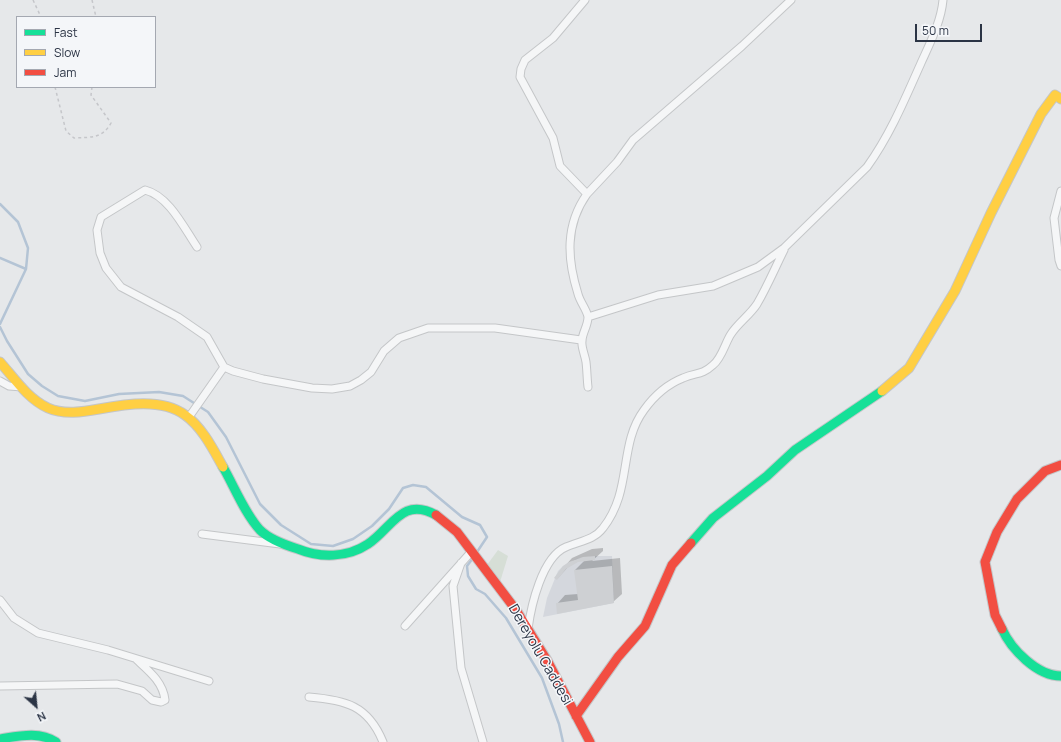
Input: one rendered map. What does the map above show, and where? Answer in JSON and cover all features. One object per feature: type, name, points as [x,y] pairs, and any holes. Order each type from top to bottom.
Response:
[{"type":"street","points":[[585,0],[553,38],[526,60],[521,69],[520,78],[553,138],[560,166],[587,194]]},
{"type":"street","points":[[588,387],[586,364],[581,340],[586,329],[588,316],[575,284],[570,246],[572,224],[579,206],[587,194],[617,162],[633,140],[737,51],[791,0]]},
{"type":"street","points":[[588,316],[658,295],[713,286],[758,266],[784,248],[867,167],[878,151],[900,113],[936,28],[943,0]]},
{"type":"street","points":[[576,716],[618,657],[645,626],[672,565],[713,518],[767,476],[795,450],[892,384],[909,368],[955,291],[991,213],[1041,114],[1055,95],[1061,99]]},
{"type":"street","points":[[197,247],[171,209],[154,192],[145,190],[101,217],[97,230],[100,253],[106,268],[121,287],[178,317],[207,337],[224,367],[263,379],[312,388],[332,389],[350,386],[371,372],[384,351],[399,338],[428,328],[495,328],[581,340]]},
{"type":"street","points":[[1061,191],[1054,218],[1061,266]]},
{"type":"street","points":[[528,629],[531,608],[537,591],[544,572],[554,557],[564,548],[592,539],[602,530],[611,517],[619,500],[632,434],[644,409],[656,395],[672,384],[684,377],[701,374],[715,364],[732,332],[756,305],[784,248]]},
{"type":"street","points":[[0,362],[22,387],[42,404],[60,411],[77,413],[117,406],[152,405],[191,413],[224,367]]},
{"type":"street","points":[[0,381],[9,386],[22,387]]},
{"type":"street","name":"Dereyolu Caddesi","points":[[191,413],[231,484],[260,531],[284,545],[309,554],[330,555],[347,552],[366,545],[399,515],[410,510],[420,509],[434,515],[459,532],[528,629],[590,742]]},
{"type":"street","points":[[1061,465],[1045,471],[1017,499],[997,532],[985,562],[995,615],[1008,642],[1031,665],[1061,676]]},
{"type":"street","points":[[202,534],[284,545]]},
{"type":"street","points":[[405,626],[472,551]]},
{"type":"street","points":[[461,564],[453,586],[461,668],[483,742]]},
{"type":"street","points":[[0,600],[14,618],[38,633],[135,658],[209,681]]},
{"type":"street","points":[[0,686],[117,684],[142,691],[152,700],[161,702],[165,700],[164,690],[154,675],[135,658]]},
{"type":"street","points":[[309,697],[331,698],[354,705],[378,728],[383,742]]},
{"type":"street","points":[[0,739],[37,735],[52,738],[56,742]]},
{"type":"path","points":[[33,0],[41,16]]},
{"type":"path","points":[[92,0],[96,16]]},
{"type":"path","points":[[56,88],[66,131],[74,138],[94,137],[106,132],[111,123],[91,94],[92,88]]},
{"type":"shaded area","points":[[498,550],[508,556],[500,582],[487,565]]},
{"type":"shaded area","points":[[595,556],[612,556],[614,603],[543,617],[547,598],[558,571],[563,566],[576,559]]},
{"type":"building","points":[[595,556],[595,560],[578,562],[566,569],[557,580],[554,578],[563,566],[569,562],[583,557]]},
{"type":"building","points":[[612,566],[614,603],[557,614],[556,603],[578,600],[574,570]]},
{"type":"waterway","points":[[0,204],[18,222],[28,248],[26,269],[0,324]]},
{"type":"waterway","points":[[0,258],[26,269]]},
{"type":"waterway","points":[[0,327],[28,374],[42,386],[58,396],[85,401],[119,394],[159,392],[183,396],[208,412],[226,437],[260,504],[281,525],[311,544],[333,546],[353,539],[372,526],[389,509],[403,488],[413,485],[426,487],[462,517],[480,525],[487,537],[477,552]]},
{"type":"waterway","points":[[473,558],[467,566],[468,576],[476,589],[485,594],[506,618],[542,678],[559,724],[563,742]]},
{"type":"traffic: fast","points":[[691,543],[713,518],[767,476],[795,450],[882,391]]},
{"type":"traffic: fast","points":[[223,467],[245,508],[260,530],[268,536],[288,546],[306,552],[324,555],[351,552],[368,544],[398,516],[406,512],[414,509],[424,510],[436,515]]},
{"type":"traffic: fast","points":[[1002,629],[1018,653],[1026,660],[1043,671],[1052,675],[1061,676]]},
{"type":"traffic: fast","points":[[0,739],[36,735],[43,736],[56,742]]},
{"type":"traffic: slow","points":[[882,391],[909,368],[955,291],[991,213],[1041,114],[1055,95],[1061,99]]},
{"type":"traffic: slow","points":[[0,362],[28,394],[48,408],[60,412],[80,412],[132,404],[155,404],[176,410],[185,415],[197,426],[207,439],[223,467]]},
{"type":"traffic: jam","points":[[1002,629],[995,615],[985,562],[997,532],[1017,499],[1045,471],[1061,465]]},
{"type":"traffic: jam","points":[[436,515],[457,532],[516,610],[548,662],[590,742]]},
{"type":"traffic: jam","points":[[576,716],[618,657],[645,626],[672,565],[691,543]]}]
